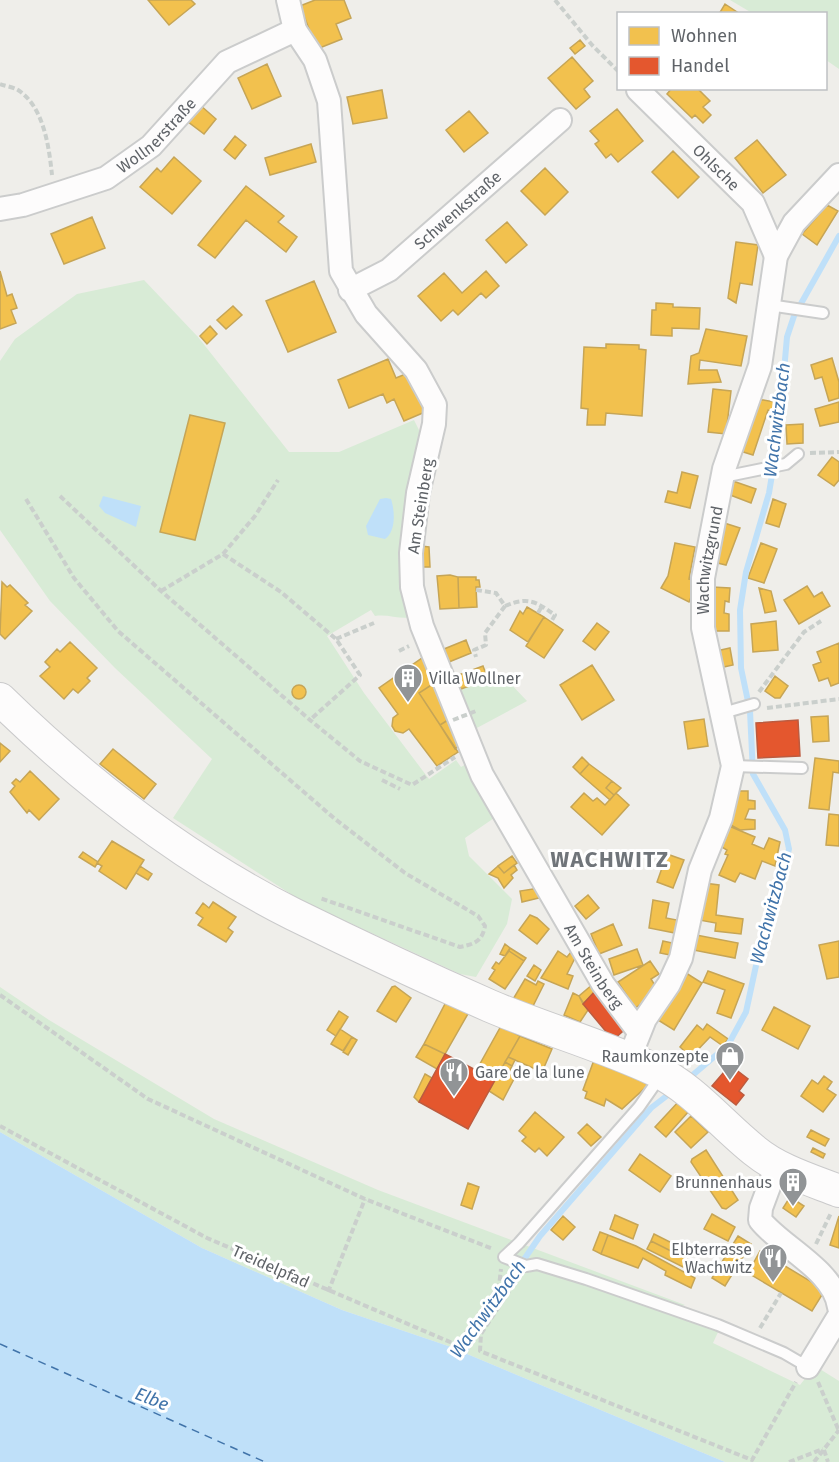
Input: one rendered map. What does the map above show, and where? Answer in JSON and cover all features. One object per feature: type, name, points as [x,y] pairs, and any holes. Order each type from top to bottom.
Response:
[{"type":"main road","points":[[0,699],[34,732],[118,802],[204,861],[267,899],[490,1006],[634,1046],[757,1153],[835,1201]]},
{"type":"street","name":"Am Steinberg","points":[[288,0],[295,30],[315,60],[329,101],[341,271],[366,314],[416,370],[435,405],[434,424],[418,493],[411,553],[412,587],[424,632],[482,775],[603,984],[634,1046]]},
{"type":"street","name":"Wollnerstraße","points":[[0,209],[106,178],[151,146],[227,62],[295,30]]},
{"type":"street","name":"Ohlsche","points":[[638,90],[753,204],[776,256]]},
{"type":"street","name":"Schwenkstraße","points":[[350,290],[389,270],[560,120]]},
{"type":"street","name":"Wachwitzgrund","points":[[634,1046],[681,958],[700,870],[739,766],[746,706],[703,628],[704,578],[723,477],[780,307],[776,256],[794,223],[839,175]]},
{"type":"street","points":[[777,1165],[761,1208],[760,1220],[770,1232],[808,1261],[838,1298],[839,1306]]},
{"type":"street","points":[[808,1367],[839,1316]]},
{"type":"lane","points":[[780,307],[823,313]]},
{"type":"lane","points":[[723,477],[786,464],[798,454]]},
{"type":"lane","points":[[739,766],[802,768]]},
{"type":"lane","points":[[674,1083],[639,1107],[519,1244],[504,1257],[526,1266],[537,1264],[576,1276],[718,1324],[784,1353],[808,1367]]},
{"type":"path","points":[[555,0],[592,45],[617,69]]},
{"type":"path","points":[[0,84],[18,90],[39,115],[49,147],[53,194]]},
{"type":"path","points":[[798,454],[839,452]]},
{"type":"path","points":[[161,591],[223,554],[255,516],[278,480]]},
{"type":"path","points":[[60,496],[161,591],[360,761],[412,785],[454,758]]},
{"type":"path","points":[[26,500],[74,578],[118,631],[334,819],[405,873],[478,916],[485,927],[483,937],[475,944],[460,947],[316,896]]},
{"type":"path","points":[[223,554],[281,592],[336,639],[360,675],[310,720]]},
{"type":"path","points":[[476,590],[496,593],[506,606]]},
{"type":"path","points":[[476,657],[474,650],[486,645],[484,633],[506,606],[516,602],[534,601],[555,615],[551,622]]},
{"type":"path","points":[[538,613],[542,606]]},
{"type":"path","points":[[746,706],[764,688],[804,632],[821,621]]},
{"type":"path","points":[[336,639],[374,623]]},
{"type":"path","points":[[746,706],[839,699]]},
{"type":"path","points":[[453,720],[476,711]]},
{"type":"path","points":[[393,783],[396,776]]},
{"type":"path","points":[[382,780],[393,783],[400,789]]},
{"type":"path","points":[[0,995],[148,1099],[365,1200],[494,1249],[504,1257]]},
{"type":"path","name":"Treidelpfad","points":[[0,1126],[207,1238],[328,1292],[457,1345],[499,1286],[504,1257]]},
{"type":"path","points":[[328,1292],[365,1200]]},
{"type":"path","points":[[808,1261],[835,1201]]},
{"type":"path","points":[[526,1266],[481,1334],[480,1351],[754,1461],[795,1384],[808,1367],[839,1430],[813,1462]]},
{"type":"path","points":[[763,1324],[781,1293]]},
{"type":"path","points":[[481,1313],[491,1319]]},
{"type":"path","points":[[789,1462],[823,1449]]},
{"type":"path","points":[[823,1449],[828,1462]]},
{"type":"green space","points":[[730,0],[839,0],[839,69],[827,61],[827,12],[750,12]]},
{"type":"green space","points":[[144,280],[198,337],[289,452],[339,452],[414,420],[421,434],[413,617],[375,616],[371,610],[327,636],[364,693],[429,779],[456,760],[461,767],[468,763],[497,816],[465,838],[469,856],[512,899],[507,924],[476,977],[460,974],[300,900],[173,818],[212,759],[115,668],[50,601],[0,530],[0,361],[15,339],[77,294]]},
{"type":"green space","points":[[493,678],[507,680],[527,701],[475,729],[461,689]]},
{"type":"green space","points":[[0,987],[49,1020],[214,1119],[378,1190],[685,1305],[676,1308],[719,1330],[713,1343],[800,1385],[815,1366],[839,1381],[839,1462],[725,1462],[467,1354],[477,1333],[474,1331],[457,1349],[342,1310],[202,1248],[0,1132]]},
{"type":"water","points":[[103,496],[141,506],[136,527],[105,513],[99,506]]},
{"type":"water","points":[[380,499],[391,499],[394,521],[389,536],[385,539],[368,535],[366,526]]},
{"type":"water","name":"Elbe","points":[[0,1132],[202,1248],[342,1310],[457,1349],[474,1331],[477,1332],[467,1354],[725,1462],[0,1462]]},
{"type":"building: Wohnen","points":[[148,0],[191,0],[195,4],[169,25]]},
{"type":"building: Wohnen","points":[[315,0],[344,0],[351,18],[336,24],[342,39],[317,49],[300,6]]},
{"type":"building: Wohnen","points":[[725,4],[737,12],[720,12]]},
{"type":"building: Wohnen","points":[[580,40],[585,46],[575,54],[570,48]]},
{"type":"building: Wohnen","points":[[572,57],[593,81],[584,89],[590,97],[576,109],[548,78]]},
{"type":"building: Wohnen","points":[[267,64],[281,96],[252,109],[238,78]]},
{"type":"building: Wohnen","points":[[382,90],[387,118],[353,124],[347,97]]},
{"type":"building: Wohnen","points":[[670,90],[699,90],[710,101],[703,107],[711,115],[703,123],[695,115],[692,118],[667,94]]},
{"type":"building: Wohnen","points":[[200,105],[216,119],[204,134],[187,121]]},
{"type":"building: Wohnen","points":[[617,109],[643,141],[618,162],[611,154],[606,158],[595,144],[599,141],[590,131]]},
{"type":"building: Wohnen","points":[[469,111],[488,133],[464,152],[446,130]]},
{"type":"building: Wohnen","points":[[235,136],[246,145],[235,159],[224,150]]},
{"type":"building: Wohnen","points":[[757,140],[786,175],[763,193],[735,158]]},
{"type":"building: Wohnen","points":[[311,144],[316,162],[270,175],[265,158]]},
{"type":"building: Wohnen","points":[[673,151],[699,177],[678,198],[652,172]]},
{"type":"building: Wohnen","points":[[174,157],[201,181],[172,214],[140,187],[157,168],[161,172]]},
{"type":"building: Wohnen","points":[[545,168],[568,192],[545,215],[521,191]]},
{"type":"building: Wohnen","points":[[246,186],[284,216],[278,222],[297,237],[286,252],[246,220],[215,258],[198,245]]},
{"type":"building: Wohnen","points":[[827,205],[838,211],[817,245],[802,234]]},
{"type":"building: Wohnen","points":[[92,217],[105,248],[64,264],[51,234]]},
{"type":"building: Wohnen","points":[[507,222],[527,245],[506,263],[486,240]]},
{"type":"building: Wohnen","points":[[736,242],[758,245],[752,285],[740,283],[736,303],[728,298]]},
{"type":"building: Wohnen","points":[[0,271],[7,296],[12,294],[17,308],[11,310],[16,323],[0,329]]},
{"type":"building: Wohnen","points":[[486,271],[499,286],[486,298],[481,293],[458,315],[453,310],[441,321],[418,296],[444,273],[462,293]]},
{"type":"building: Wohnen","points":[[314,281],[336,332],[288,352],[266,301]]},
{"type":"building: Wohnen","points":[[656,303],[673,304],[673,307],[700,308],[699,329],[672,328],[672,336],[651,335],[652,310],[656,310]]},
{"type":"building: Wohnen","points":[[233,306],[242,315],[226,329],[217,320]]},
{"type":"building: Wohnen","points":[[210,326],[217,334],[207,344],[200,336]]},
{"type":"building: Wohnen","points":[[706,329],[747,336],[741,366],[700,360],[699,370],[717,370],[721,382],[688,384],[691,356],[699,353]]},
{"type":"building: Wohnen","points":[[606,344],[639,345],[639,349],[646,350],[642,416],[606,413],[605,425],[587,425],[588,409],[581,408],[584,347],[606,348]]},
{"type":"building: Wohnen","points":[[832,358],[839,382],[839,398],[829,401],[822,377],[815,379],[811,365]]},
{"type":"building: Wohnen","points":[[388,359],[396,378],[408,373],[425,412],[404,421],[394,399],[387,403],[383,394],[349,408],[338,380]]},
{"type":"building: Wohnen","points":[[713,389],[731,391],[726,434],[708,432]]},
{"type":"building: Wohnen","points":[[757,399],[775,402],[774,411],[768,410],[753,455],[740,451]]},
{"type":"building: Wohnen","points":[[839,402],[839,422],[820,426],[815,409]]},
{"type":"building: Wohnen","points":[[190,415],[225,423],[195,540],[160,532]]},
{"type":"building: Wohnen","points":[[803,424],[803,443],[787,444],[786,425]]},
{"type":"building: Wohnen","points":[[832,457],[839,462],[839,480],[834,486],[818,475]]},
{"type":"building: Wohnen","points":[[682,472],[698,476],[690,508],[665,502],[668,491],[677,493]]},
{"type":"building: Wohnen","points":[[730,480],[756,489],[751,503],[725,493]]},
{"type":"building: Wohnen","points":[[773,499],[786,504],[779,527],[766,523]]},
{"type":"building: Wohnen","points":[[718,521],[740,528],[726,565],[713,562]]},
{"type":"building: Wohnen","points":[[675,543],[695,547],[689,579],[698,580],[689,602],[661,588],[668,576]]},
{"type":"building: Wohnen","points":[[761,543],[777,549],[764,583],[748,578]]},
{"type":"building: Wohnen","points":[[421,546],[429,547],[430,567],[420,567]]},
{"type":"building: Wohnen","points":[[437,576],[458,577],[459,608],[440,609]]},
{"type":"building: Wohnen","points":[[458,577],[476,577],[476,580],[479,580],[480,587],[476,587],[477,607],[459,608]]},
{"type":"building: Wohnen","points":[[2,582],[7,587],[10,585],[28,603],[25,605],[32,611],[5,639],[0,634]]},
{"type":"building: Wohnen","points":[[807,586],[814,597],[822,592],[830,606],[799,624],[784,600]]},
{"type":"building: Wohnen","points":[[712,587],[730,588],[729,602],[725,601],[724,613],[729,614],[729,631],[711,631]]},
{"type":"building: Wohnen","points":[[759,588],[771,591],[776,611],[765,613]]},
{"type":"building: Wohnen","points":[[527,607],[544,617],[528,642],[510,630],[520,611],[523,614]]},
{"type":"building: Wohnen","points":[[544,617],[563,630],[544,658],[526,646]]},
{"type":"building: Wohnen","points":[[776,621],[778,650],[753,652],[751,624]]},
{"type":"building: Wohnen","points":[[597,623],[609,632],[595,650],[583,641]]},
{"type":"building: Wohnen","points":[[466,640],[471,653],[449,662],[444,649]]},
{"type":"building: Wohnen","points":[[70,642],[97,668],[87,678],[90,681],[78,693],[73,689],[64,699],[40,676],[50,667],[45,662],[57,649],[60,652]]},
{"type":"building: Wohnen","points":[[839,643],[839,683],[831,686],[828,678],[819,681],[813,665],[821,662],[817,652]]},
{"type":"building: Wohnen","points":[[730,648],[733,665],[719,668],[716,651]]},
{"type":"building: Wohnen","name":"Villa Wollner","points":[[425,656],[436,682],[419,693],[458,752],[437,766],[409,729],[403,733],[395,731],[392,726],[393,718],[398,714],[379,688]]},
{"type":"building: Wohnen","points":[[592,665],[614,700],[582,720],[560,685]]},
{"type":"building: Wohnen","points":[[483,666],[488,679],[461,689],[456,676]]},
{"type":"building: Wohnen","points":[[775,676],[788,686],[780,698],[775,698],[765,691]]},
{"type":"building: Wohnen","points":[[436,682],[451,718],[440,725],[419,693]]},
{"type":"building: Wohnen","points":[[299,685],[304,687],[306,692],[304,697],[299,699],[294,697],[292,692],[294,687]]},
{"type":"building: Wohnen","points":[[828,716],[829,741],[813,742],[811,717]]},
{"type":"building: Wohnen","points":[[453,717],[459,746],[455,749],[440,725]]},
{"type":"building: Wohnen","points":[[704,719],[708,746],[688,749],[684,722]]},
{"type":"building: Wohnen","points":[[0,743],[10,751],[0,762]]},
{"type":"building: Wohnen","points":[[113,749],[156,784],[144,799],[100,764]]},
{"type":"building: Wohnen","points":[[582,757],[589,764],[580,774],[573,767]]},
{"type":"building: Wohnen","points":[[815,758],[839,761],[839,773],[833,772],[829,810],[809,808]]},
{"type":"building: Wohnen","points":[[589,764],[612,781],[606,788],[614,795],[610,800],[580,774]]},
{"type":"building: Wohnen","points":[[30,771],[59,799],[39,820],[29,810],[27,813],[10,792],[15,786],[12,783],[16,779],[20,782]]},
{"type":"building: Wohnen","points":[[612,781],[621,788],[614,795],[606,788]]},
{"type":"building: Wohnen","points":[[735,791],[748,791],[748,800],[755,801],[755,809],[749,809],[745,819],[755,820],[755,829],[740,830],[727,823]]},
{"type":"building: Wohnen","points":[[584,793],[593,801],[597,798],[605,805],[616,793],[629,805],[602,835],[571,807]]},
{"type":"building: Wohnen","points":[[829,814],[839,815],[839,846],[826,845]]},
{"type":"building: Wohnen","points":[[729,826],[755,837],[752,844],[764,849],[769,838],[780,842],[775,866],[762,861],[755,879],[740,873],[735,882],[719,875],[728,855],[725,854],[727,850],[720,846]]},
{"type":"building: Wohnen","points":[[112,841],[144,860],[126,889],[99,871],[102,866],[97,863]]},
{"type":"building: Wohnen","points":[[83,852],[98,862],[95,867],[79,857]]},
{"type":"building: Wohnen","points":[[667,854],[684,860],[673,888],[657,882]]},
{"type":"building: Wohnen","points":[[512,856],[517,863],[504,873],[498,866]]},
{"type":"building: Wohnen","points":[[514,865],[517,870],[511,875],[513,878],[504,888],[498,878],[489,874],[498,866],[504,873]]},
{"type":"building: Wohnen","points":[[140,866],[152,874],[148,880],[136,873]]},
{"type":"building: Wohnen","points":[[704,883],[719,885],[716,915],[743,919],[741,934],[715,931],[716,923],[699,920]]},
{"type":"building: Wohnen","points":[[539,888],[543,897],[522,902],[520,891]]},
{"type":"building: Wohnen","points":[[588,895],[599,908],[586,919],[575,906]]},
{"type":"building: Wohnen","points":[[653,900],[669,903],[666,918],[682,921],[680,934],[649,928]]},
{"type":"building: Wohnen","points":[[213,902],[236,917],[228,928],[233,932],[226,942],[198,925],[203,918],[196,913],[203,903],[209,908]]},
{"type":"building: Wohnen","points":[[530,915],[549,929],[537,944],[519,930]]},
{"type":"building: Wohnen","points":[[613,924],[622,945],[599,954],[591,934]]},
{"type":"building: Wohnen","points":[[691,934],[738,943],[735,958],[688,949]]},
{"type":"building: Wohnen","points":[[663,941],[677,944],[675,956],[660,953]]},
{"type":"building: Wohnen","points":[[839,941],[839,977],[827,979],[819,945]]},
{"type":"building: Wohnen","points":[[505,944],[510,948],[505,956],[500,954]]},
{"type":"building: Wohnen","points":[[510,948],[526,958],[524,961],[509,951]]},
{"type":"building: Wohnen","points":[[637,949],[643,965],[614,975],[609,959]]},
{"type":"building: Wohnen","points":[[509,951],[524,961],[505,989],[489,979],[495,970],[492,968],[496,962],[499,964]]},
{"type":"building: Wohnen","points":[[558,951],[567,957],[571,952],[576,956],[567,974],[573,976],[568,989],[541,978]]},
{"type":"building: Wohnen","points":[[650,961],[659,974],[651,979],[659,992],[635,1008],[618,982]]},
{"type":"building: Wohnen","points":[[534,965],[541,970],[535,981],[527,976]]},
{"type":"building: Wohnen","points":[[708,971],[744,984],[731,1018],[717,1013],[725,990],[703,982]]},
{"type":"building: Wohnen","points":[[686,973],[702,983],[674,1030],[658,1020]]},
{"type":"building: Wohnen","points":[[525,979],[536,985],[538,981],[544,984],[531,1010],[512,1001]]},
{"type":"building: Wohnen","points":[[593,984],[597,989],[583,1004],[579,996]]},
{"type":"building: Wohnen","points":[[395,986],[411,998],[396,1022],[377,1011],[392,987]]},
{"type":"building: Wohnen","points":[[573,993],[579,996],[588,1010],[580,1022],[564,1015]]},
{"type":"building: Wohnen","points":[[446,1002],[469,1012],[445,1054],[424,1044]]},
{"type":"building: Wohnen","points":[[774,1007],[810,1026],[798,1049],[762,1030]]},
{"type":"building: Wohnen","points":[[339,1011],[348,1017],[336,1036],[327,1030]]},
{"type":"building: Wohnen","points":[[707,1024],[728,1039],[723,1046],[710,1037],[691,1057],[680,1047],[697,1025],[703,1030]]},
{"type":"building: Wohnen","points":[[501,1026],[520,1036],[495,1080],[476,1071]]},
{"type":"building: Wohnen","points":[[340,1029],[352,1037],[343,1051],[331,1044]]},
{"type":"building: Wohnen","points":[[520,1036],[552,1049],[542,1072],[508,1057]]},
{"type":"building: Wohnen","points":[[352,1037],[357,1040],[348,1055],[343,1052]]},
{"type":"building: Wohnen","points":[[424,1044],[445,1054],[437,1069],[416,1057]]},
{"type":"building: Wohnen","points":[[508,1057],[515,1060],[512,1066],[505,1062]]},
{"type":"building: Wohnen","points":[[594,1060],[645,1079],[647,1086],[622,1109],[606,1099],[604,1106],[585,1098],[587,1092],[583,1090]]},
{"type":"building: Wohnen","points":[[505,1062],[512,1066],[508,1074],[501,1070]]},
{"type":"building: Wohnen","points":[[501,1070],[515,1077],[503,1100],[489,1091]]},
{"type":"building: Wohnen","points":[[425,1074],[432,1078],[419,1102],[414,1097]]},
{"type":"building: Wohnen","points":[[824,1076],[832,1082],[827,1089],[836,1095],[823,1112],[801,1096],[812,1080],[818,1084]]},
{"type":"building: Wohnen","points":[[679,1101],[689,1111],[666,1137],[655,1127]]},
{"type":"building: Wohnen","points":[[535,1112],[564,1137],[547,1156],[539,1148],[535,1152],[522,1141],[526,1137],[519,1131]]},
{"type":"building: Wohnen","points":[[691,1116],[708,1132],[691,1148],[675,1132]]},
{"type":"building: Wohnen","points":[[587,1124],[601,1137],[591,1146],[578,1133]]},
{"type":"building: Wohnen","points":[[811,1130],[829,1139],[825,1146],[807,1137]]},
{"type":"building: Wohnen","points":[[813,1148],[825,1154],[823,1158],[811,1152]]},
{"type":"building: Wohnen","points":[[706,1150],[738,1200],[726,1209],[722,1208],[691,1162]]},
{"type":"building: Wohnen","points":[[640,1154],[671,1176],[660,1192],[629,1170]]},
{"type":"building: Wohnen","points":[[468,1183],[479,1187],[472,1209],[461,1205]]},
{"type":"building: Wohnen","name":"Brunnenhaus","points":[[790,1197],[804,1206],[796,1217],[783,1208]]},
{"type":"building: Wohnen","points":[[712,1214],[735,1227],[728,1241],[704,1229]]},
{"type":"building: Wohnen","points":[[615,1215],[638,1225],[633,1239],[610,1229]]},
{"type":"building: Wohnen","points":[[563,1216],[575,1227],[563,1240],[551,1230]]},
{"type":"building: Wohnen","points":[[839,1216],[839,1248],[830,1245]]},
{"type":"building: Wohnen","points":[[600,1232],[608,1235],[601,1254],[593,1250]]},
{"type":"building: Wohnen","points":[[654,1234],[684,1249],[681,1256],[651,1241]]},
{"type":"building: Wohnen","points":[[608,1235],[636,1246],[695,1278],[691,1288],[665,1275],[666,1271],[643,1258],[638,1268],[601,1254]]},
{"type":"building: Wohnen","points":[[738,1236],[751,1244],[725,1286],[712,1278]]},
{"type":"building: Wohnen","points":[[651,1241],[687,1259],[683,1267],[647,1249]]},
{"type":"building: Wohnen","points":[[760,1251],[825,1290],[812,1311],[748,1273]]},
{"type":"building: Handel","points":[[798,720],[800,756],[758,758],[756,723]]},
{"type":"building: Handel","points":[[597,989],[630,1025],[613,1040],[583,1004]]},
{"type":"building: Handel","name":"Gare de la lune","points":[[445,1054],[495,1080],[468,1129],[419,1102]]},
{"type":"building: Handel","name":"Raumkonzepte","points":[[730,1065],[748,1079],[739,1091],[744,1095],[736,1105],[712,1086]]},
{"type":"waterway","name":"Wachwitzbach","points":[[688,1079],[728,1045],[746,1012],[760,947],[774,909],[789,849],[785,830],[753,774],[750,711],[741,668],[740,610],[746,572],[769,493],[778,439],[787,337],[794,316],[839,236]]},
{"type":"waterway","name":"Wachwitzbach","points":[[471,1337],[540,1236],[651,1108],[673,1091]]},
{"type":"ferry route","points":[[0,1344],[265,1462]]},
{"type":"place","name":"Villa Wollner","points":[[408,704]]},
{"type":"place","name":"Raumkonzepte","points":[[730,1082]]},
{"type":"place","name":"Gare de la lune","points":[[454,1098]]},
{"type":"place","name":"Brunnenhaus","points":[[793,1208]]},
{"type":"place","name":"Elbterrasse Wachwitz","points":[[773,1284]]},
{"type":"district","name":"WACHWITZ","points":[[610,859]]}]
